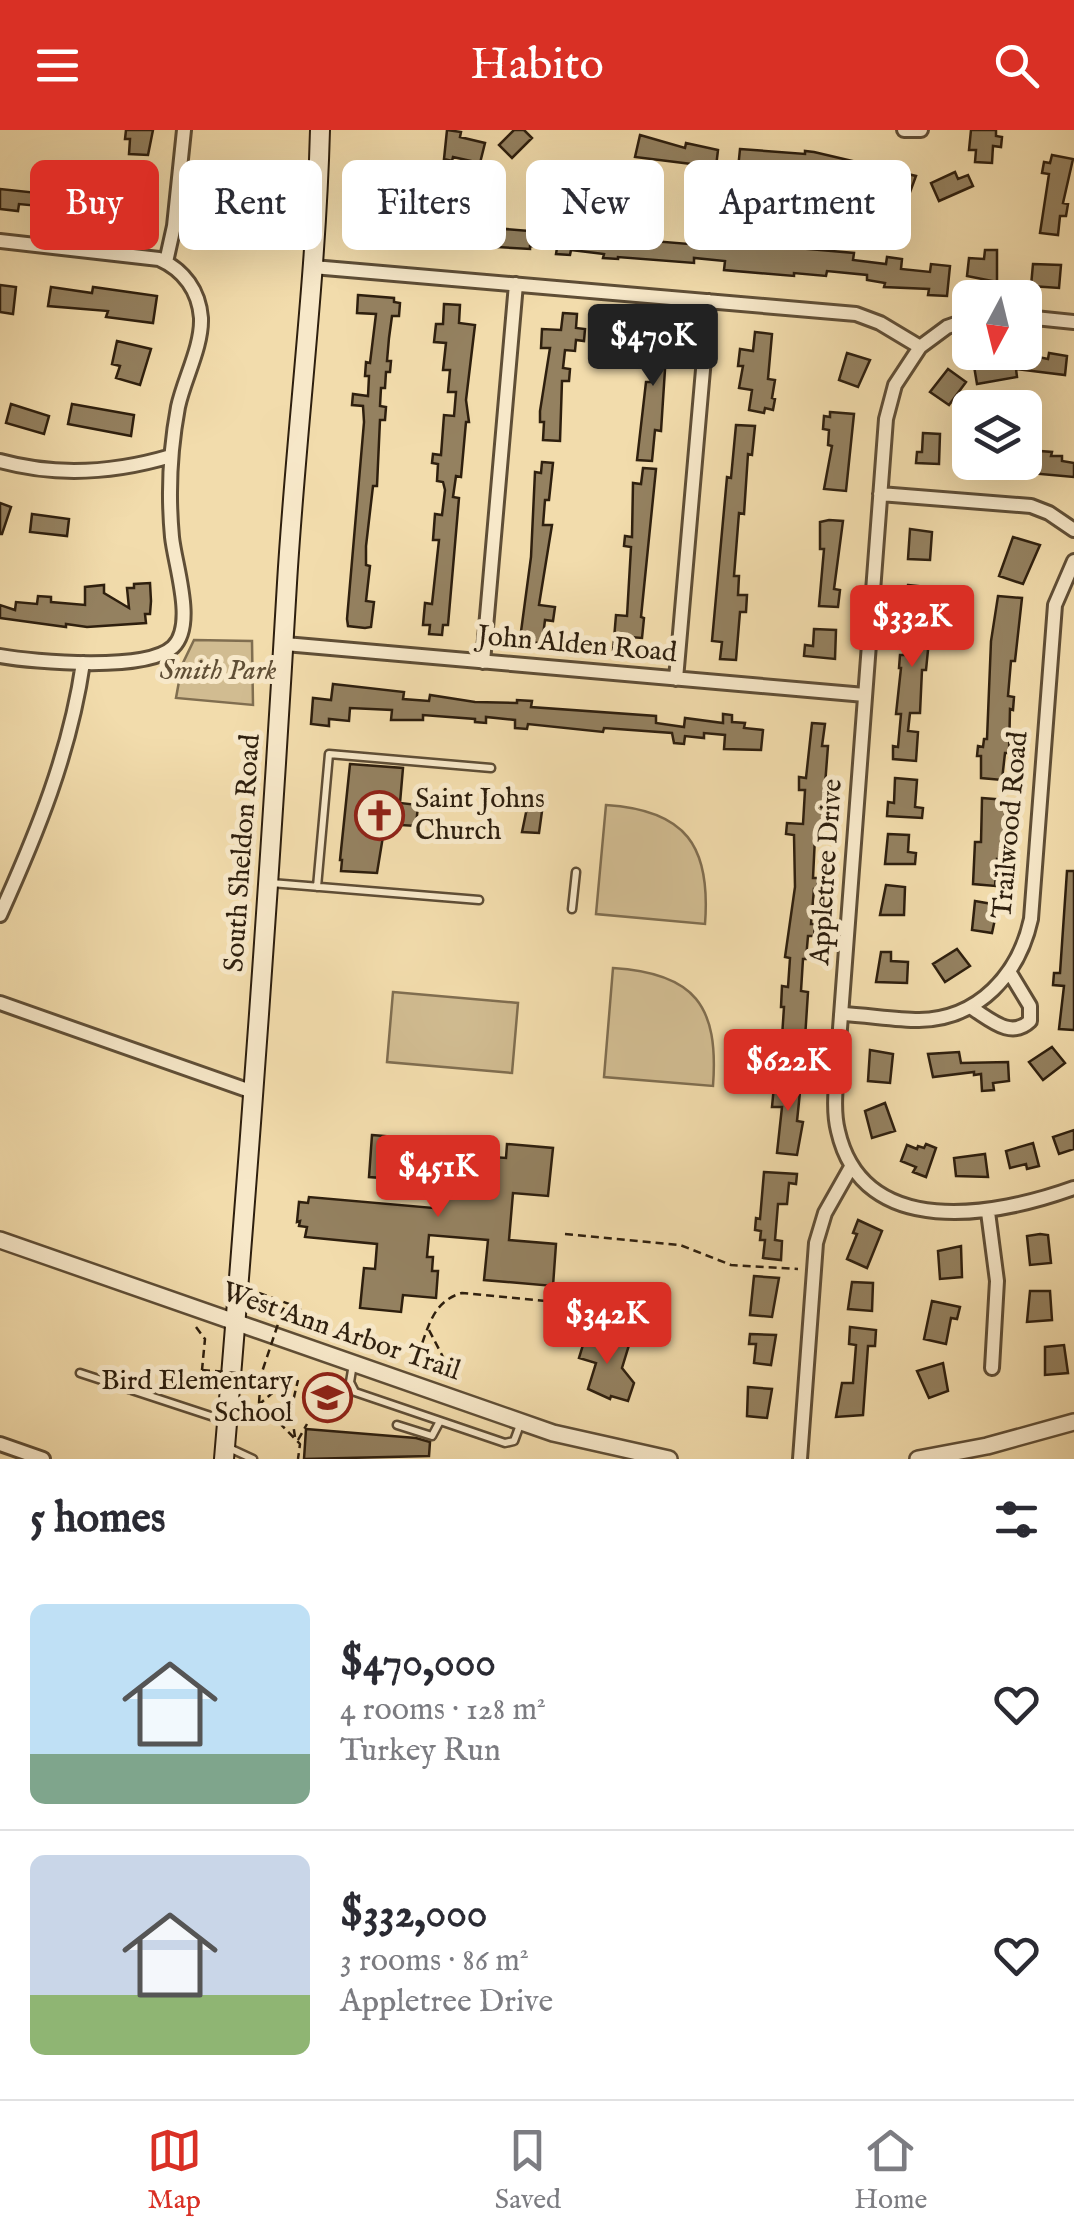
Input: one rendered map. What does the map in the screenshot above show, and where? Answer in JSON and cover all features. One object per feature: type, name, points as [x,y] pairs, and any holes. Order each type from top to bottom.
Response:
[{"type":"main road","name":"South Sheldon Road","points":[[224,1452],[270,883],[320,130]]},
{"type":"street","points":[[166,262],[174,226],[184,130]]},
{"type":"street","points":[[904,130],[921,130]]},
{"type":"street","points":[[0,241],[145,256],[166,262],[192,286],[201,320],[178,406],[172,456],[170,519],[184,616],[178,641],[156,657],[54,663],[0,656]]},
{"type":"street","points":[[313,267],[856,314],[920,347],[952,326]]},
{"type":"street","points":[[482,662],[516,284]]},
{"type":"street","points":[[676,679],[708,301]]},
{"type":"street","points":[[1042,319],[1074,322]]},
{"type":"street","name":"Appletree Drive","points":[[852,1168],[840,1142],[835,1116],[880,494],[890,400],[902,370],[920,347]]},
{"type":"street","points":[[0,461],[38,470],[72,472],[131,467],[172,456]]},
{"type":"street","points":[[880,494],[1030,506],[1074,530]]},
{"type":"street","name":"Trailwood Road","points":[[841,1014],[920,1020],[970,1006],[988,996],[1010,973],[1027,938],[1030,919],[1055,605],[1074,561]]},
{"type":"street","name":"John Alden Road","points":[[284,644],[865,695]]},
{"type":"street","points":[[0,916],[5,893],[59,774],[74,719],[83,663]]},
{"type":"street","points":[[970,1006],[1004,1028],[1023,1028],[1030,1022],[1030,1006],[1010,973]]},
{"type":"street","points":[[0,1003],[253,1092]]},
{"type":"street","points":[[800,1459],[816,1242],[825,1213],[852,1168],[876,1190],[905,1205],[951,1213],[988,1212],[1074,1188]]},
{"type":"street","points":[[988,1212],[996,1271],[992,1368]]},
{"type":"street","name":"West Ann Arbor Trail","points":[[0,1240],[522,1422],[595,1444],[669,1459]]},
{"type":"street","points":[[918,1459],[987,1446],[1074,1422]]},
{"type":"street","points":[[0,1444],[43,1459]]},
{"type":"lane","points":[[317,887],[329,754],[490,768]]},
{"type":"lane","points":[[572,909],[576,872]]},
{"type":"lane","points":[[270,883],[479,900]]},
{"type":"lane","points":[[354,1362],[350,1382],[355,1392],[504,1442],[514,1441],[522,1422]]},
{"type":"lane","points":[[80,1374],[227,1421]]},
{"type":"lane","points":[[397,1425],[432,1436],[440,1421]]},
{"type":"lane","points":[[224,1452],[254,1459]]},
{"type":"path","points":[[179,668],[211,680]]},
{"type":"path","points":[[564,1234],[680,1246],[731,1265],[798,1269]]},
{"type":"path","points":[[418,1355],[438,1306],[462,1293],[556,1302]]},
{"type":"path","points":[[258,1294],[300,1308],[304,1326]]},
{"type":"path","points":[[286,1302],[262,1375],[260,1404],[296,1440]]},
{"type":"path","points":[[196,1327],[205,1343],[202,1370],[262,1375]]},
{"type":"path","points":[[428,1328],[444,1359]]},
{"type":"path","points":[[205,1343],[212,1342]]},
{"type":"path","points":[[248,1414],[291,1378]]},
{"type":"path","points":[[298,1380],[291,1410],[298,1459]]},
{"type":"path","points":[[296,1440],[307,1424]]},
{"type":"green space","name":"Smith Park","points":[[194,640],[252,641],[253,705],[176,698],[182,665]]},
{"type":"green space","points":[[606,805],[656,815],[688,837],[703,873],[705,924],[596,914]]},
{"type":"green space","points":[[613,968],[664,977],[696,999],[706,1015],[711,1035],[713,1086],[604,1077]]},
{"type":"green space","points":[[393,992],[518,1003],[512,1073],[387,1062]]},
{"type":"building","points":[[126,130],[153,130],[148,155],[129,154]]},
{"type":"building","points":[[447,130],[485,143],[481,160],[444,159]]},
{"type":"building","points":[[514,130],[524,130],[532,138],[512,158],[499,145]]},
{"type":"building","points":[[971,130],[996,130],[996,136],[1002,137],[1001,147],[993,146],[992,163],[975,162],[976,150],[969,150]]},
{"type":"building","points":[[640,135],[685,148],[686,143],[718,150],[717,160],[684,160],[684,163],[635,157]]},
{"type":"building","points":[[740,149],[805,151],[848,160],[739,160]]},
{"type":"building","points":[[1052,155],[1073,159],[1063,203],[1068,204],[1066,216],[1060,216],[1058,235],[1040,233],[1049,174],[1042,173],[1044,162],[1050,163]]},
{"type":"building","points":[[955,172],[958,179],[968,175],[973,186],[939,201],[931,183]]},
{"type":"building","points":[[0,189],[30,192],[30,205],[19,204],[18,211],[0,209]]},
{"type":"building","points":[[506,229],[526,231],[526,249],[506,248]]},
{"type":"building","points":[[664,242],[684,244],[684,250],[854,253],[853,260],[886,264],[887,257],[902,259],[901,269],[930,272],[931,264],[950,266],[947,296],[928,295],[929,289],[884,287],[885,283],[867,280],[867,275],[827,271],[826,276],[794,276],[724,270],[725,261],[618,259],[603,258],[604,254],[571,250],[664,250]]},
{"type":"building","points":[[557,250],[571,250],[570,255],[556,254]]},
{"type":"building","points":[[985,250],[997,250],[997,280],[967,276],[969,258],[984,259]]},
{"type":"building","points":[[1033,264],[1061,265],[1059,288],[1042,287],[1042,280],[1032,280]]},
{"type":"building","points":[[0,285],[16,287],[13,314],[0,312]]},
{"type":"building","points":[[51,287],[92,293],[93,287],[157,296],[153,323],[106,317],[108,311],[48,306]]},
{"type":"building","points":[[358,295],[394,298],[394,302],[400,303],[399,316],[392,316],[387,361],[391,361],[390,372],[386,372],[385,388],[381,388],[380,406],[386,407],[385,420],[380,420],[377,486],[373,486],[366,546],[366,565],[370,566],[366,601],[374,602],[371,627],[365,628],[348,626],[347,619],[364,422],[363,406],[352,405],[353,394],[368,396],[366,362],[370,363],[376,314],[357,313]]},
{"type":"building","points":[[444,304],[460,305],[459,323],[475,325],[466,400],[469,422],[461,477],[456,476],[453,497],[459,498],[448,625],[443,625],[442,635],[429,634],[430,625],[423,625],[425,603],[432,604],[439,540],[433,540],[435,514],[442,515],[445,490],[443,482],[437,481],[438,464],[432,463],[433,454],[441,455],[444,415],[454,416],[456,392],[448,392],[450,370],[443,370],[446,343],[434,342],[436,324],[443,324]]},
{"type":"building","points":[[563,313],[577,314],[576,328],[585,329],[584,341],[576,340],[575,351],[565,350],[563,368],[570,369],[569,381],[562,381],[560,441],[543,440],[540,411],[550,348],[541,348],[542,329],[561,330]]},
{"type":"building","points":[[648,322],[668,323],[661,431],[655,430],[652,461],[637,460],[646,382],[651,382],[654,361],[644,360]]},
{"type":"building","points":[[755,332],[772,334],[768,379],[775,380],[775,399],[773,410],[765,408],[764,413],[749,410],[752,390],[739,388],[743,366],[738,366],[740,349],[753,351]]},
{"type":"building","points":[[117,341],[151,349],[140,385],[116,378],[120,366],[112,364]]},
{"type":"building","points":[[847,353],[870,360],[858,387],[839,380]]},
{"type":"building","points":[[1049,353],[1067,356],[1065,375],[1024,370],[1042,370],[1042,358],[1048,359]]},
{"type":"building","points":[[948,369],[966,382],[960,390],[952,390],[949,405],[930,392]]},
{"type":"building","points":[[975,370],[1016,370],[1017,377],[977,384]]},
{"type":"building","points":[[11,404],[49,416],[44,434],[6,423]]},
{"type":"building","points":[[72,404],[134,415],[131,436],[68,424]]},
{"type":"building","points":[[830,412],[854,414],[846,491],[824,489],[832,446],[828,445],[829,430],[823,429],[824,416],[830,417]]},
{"type":"building","points":[[736,425],[755,426],[752,455],[748,454],[744,514],[739,513],[734,576],[739,576],[738,595],[747,595],[746,612],[740,612],[736,660],[720,659],[722,642],[712,641],[727,477],[731,478]]},
{"type":"building","points":[[923,433],[940,434],[939,464],[916,463],[917,452],[922,452]]},
{"type":"building","points":[[1042,451],[1074,463],[1074,477],[1042,474]]},
{"type":"building","points":[[542,462],[553,463],[543,525],[552,525],[539,605],[555,607],[553,621],[545,620],[542,644],[520,639],[531,557],[535,472],[541,473]]},
{"type":"building","points":[[643,468],[656,469],[642,638],[630,637],[629,652],[613,651],[616,615],[627,616],[631,547],[624,546],[625,536],[632,537],[633,483],[641,484]]},
{"type":"building","points":[[0,503],[11,507],[2,534],[0,534]]},
{"type":"building","points":[[32,514],[69,519],[67,536],[30,532]]},
{"type":"building","points":[[843,521],[834,589],[840,590],[838,607],[819,606],[824,549],[820,549],[820,522]]},
{"type":"building","points":[[910,529],[932,532],[930,560],[908,559]]},
{"type":"building","points":[[1013,537],[1040,545],[1023,584],[999,576]]},
{"type":"building","points":[[150,583],[150,614],[145,614],[146,623],[66,627],[0,618],[0,605],[15,610],[16,602],[37,604],[38,596],[51,597],[51,602],[85,605],[85,587],[104,585],[104,593],[129,608],[127,588]]},
{"type":"building","points":[[908,585],[928,587],[925,630],[930,630],[926,670],[922,670],[920,713],[910,713],[908,731],[918,732],[916,761],[893,759],[901,714],[896,714]]},
{"type":"building","points":[[998,596],[1022,598],[1015,661],[1011,661],[1008,696],[1014,697],[1009,753],[1005,753],[1002,780],[981,778],[981,756],[977,756],[978,746],[983,747],[987,739],[991,641]]},
{"type":"building","points":[[814,629],[836,630],[835,659],[804,656],[805,645],[813,646]]},
{"type":"building","points":[[333,684],[404,692],[403,699],[429,701],[430,695],[475,702],[532,701],[531,707],[656,716],[656,723],[684,727],[685,718],[723,723],[723,714],[732,715],[732,722],[745,723],[744,728],[763,730],[761,750],[724,749],[725,735],[685,736],[684,744],[674,743],[672,733],[604,728],[603,732],[528,724],[527,729],[515,728],[515,720],[486,717],[486,723],[423,715],[423,720],[391,720],[392,710],[350,708],[349,721],[329,719],[329,726],[311,724],[313,698],[331,700]]},
{"type":"building","points":[[812,723],[825,724],[822,746],[828,746],[821,837],[815,837],[813,878],[818,878],[811,924],[815,924],[814,936],[808,936],[803,959],[801,991],[808,992],[804,1054],[781,1052],[781,1007],[782,986],[788,987],[790,958],[785,957],[795,887],[794,835],[786,834],[787,823],[803,824],[805,790],[799,790],[799,777],[806,778]]},
{"type":"building","name":"Saint Johns Church","points":[[350,764],[403,768],[400,803],[418,805],[416,826],[385,824],[377,873],[341,871]]},
{"type":"building","points":[[895,778],[917,780],[915,807],[923,808],[922,818],[887,816],[888,802],[894,803]]},
{"type":"building","points":[[982,798],[1006,800],[1002,860],[997,859],[995,886],[973,884],[975,842],[981,842]]},
{"type":"building","points":[[528,803],[543,804],[539,833],[522,832]]},
{"type":"building","points":[[888,834],[909,835],[908,852],[916,853],[915,864],[885,864]]},
{"type":"building","points":[[1067,871],[1074,871],[1074,1030],[1059,1029],[1064,986],[1053,985],[1054,973],[1060,973]]},
{"type":"building","points":[[886,885],[905,887],[904,915],[880,915]]},
{"type":"building","points":[[975,901],[998,905],[992,933],[972,930]]},
{"type":"building","points":[[957,949],[970,966],[945,982],[933,964]]},
{"type":"building","points":[[881,952],[891,952],[891,961],[908,962],[907,983],[876,982]]},
{"type":"building","points":[[1052,1047],[1065,1063],[1043,1080],[1029,1062]]},
{"type":"building","points":[[870,1050],[893,1054],[890,1083],[868,1081]]},
{"type":"building","points":[[959,1052],[961,1063],[1008,1062],[1009,1081],[993,1083],[994,1090],[982,1091],[981,1074],[974,1072],[933,1077],[928,1054]]},
{"type":"building","points":[[780,1070],[793,1071],[792,1091],[800,1092],[797,1121],[803,1122],[797,1155],[777,1153],[782,1107],[772,1107]]},
{"type":"building","points":[[885,1103],[895,1131],[872,1138],[865,1111]]},
{"type":"building","points":[[1074,1130],[1074,1149],[1059,1154],[1053,1137]]},
{"type":"building","points":[[372,1135],[431,1140],[430,1157],[443,1158],[442,1166],[492,1171],[493,1157],[506,1158],[507,1144],[553,1148],[548,1196],[513,1193],[509,1240],[556,1244],[553,1286],[484,1280],[488,1240],[429,1235],[427,1257],[433,1257],[432,1271],[438,1271],[436,1298],[403,1295],[401,1312],[360,1308],[364,1268],[375,1269],[377,1244],[305,1237],[307,1227],[297,1222],[299,1202],[308,1203],[309,1197],[433,1208],[435,1182],[369,1177]]},
{"type":"building","points":[[1033,1143],[1039,1166],[1010,1168],[1006,1151]]},
{"type":"building","points":[[926,1144],[936,1148],[926,1177],[913,1172],[916,1167],[901,1161],[907,1145],[917,1149]]},
{"type":"building","points":[[985,1154],[988,1177],[956,1176],[954,1158]]},
{"type":"building","points":[[764,1172],[797,1174],[796,1184],[789,1183],[787,1204],[778,1204],[775,1240],[782,1241],[781,1260],[763,1258],[765,1240],[760,1240],[761,1231],[755,1230],[756,1218],[760,1219]]},
{"type":"building","points":[[858,1220],[882,1231],[867,1268],[847,1259]]},
{"type":"building","points":[[1048,1235],[1051,1263],[1030,1265],[1027,1236]]},
{"type":"building","points":[[961,1246],[962,1277],[940,1279],[938,1251]]},
{"type":"building","points":[[754,1276],[779,1278],[772,1317],[750,1315]]},
{"type":"building","points":[[852,1282],[873,1283],[872,1311],[848,1309]]},
{"type":"building","points":[[1030,1291],[1050,1291],[1052,1320],[1027,1322]]},
{"type":"building","points":[[932,1301],[960,1307],[957,1319],[951,1318],[946,1344],[924,1339]]},
{"type":"building","points":[[850,1327],[876,1330],[875,1346],[868,1346],[863,1415],[836,1417],[842,1383],[853,1383],[856,1345],[849,1344]]},
{"type":"building","points":[[587,1332],[629,1345],[622,1368],[634,1383],[628,1401],[611,1396],[610,1399],[588,1389],[596,1363],[579,1358]]},
{"type":"building","points":[[750,1334],[776,1335],[771,1365],[754,1363],[756,1344],[749,1344]]},
{"type":"building","points":[[1064,1345],[1068,1373],[1045,1375],[1045,1347]]},
{"type":"building","points":[[943,1363],[948,1391],[929,1398],[917,1371]]},
{"type":"building","points":[[748,1387],[772,1389],[767,1418],[747,1416]]},
{"type":"building","points":[[306,1429],[416,1438],[430,1442],[429,1456],[304,1459]]},
{"type":"place","name":"Saint Johns Church","points":[[380,815]]},
{"type":"place","name":"Bird Elementary School","points":[[328,1397]]}]
